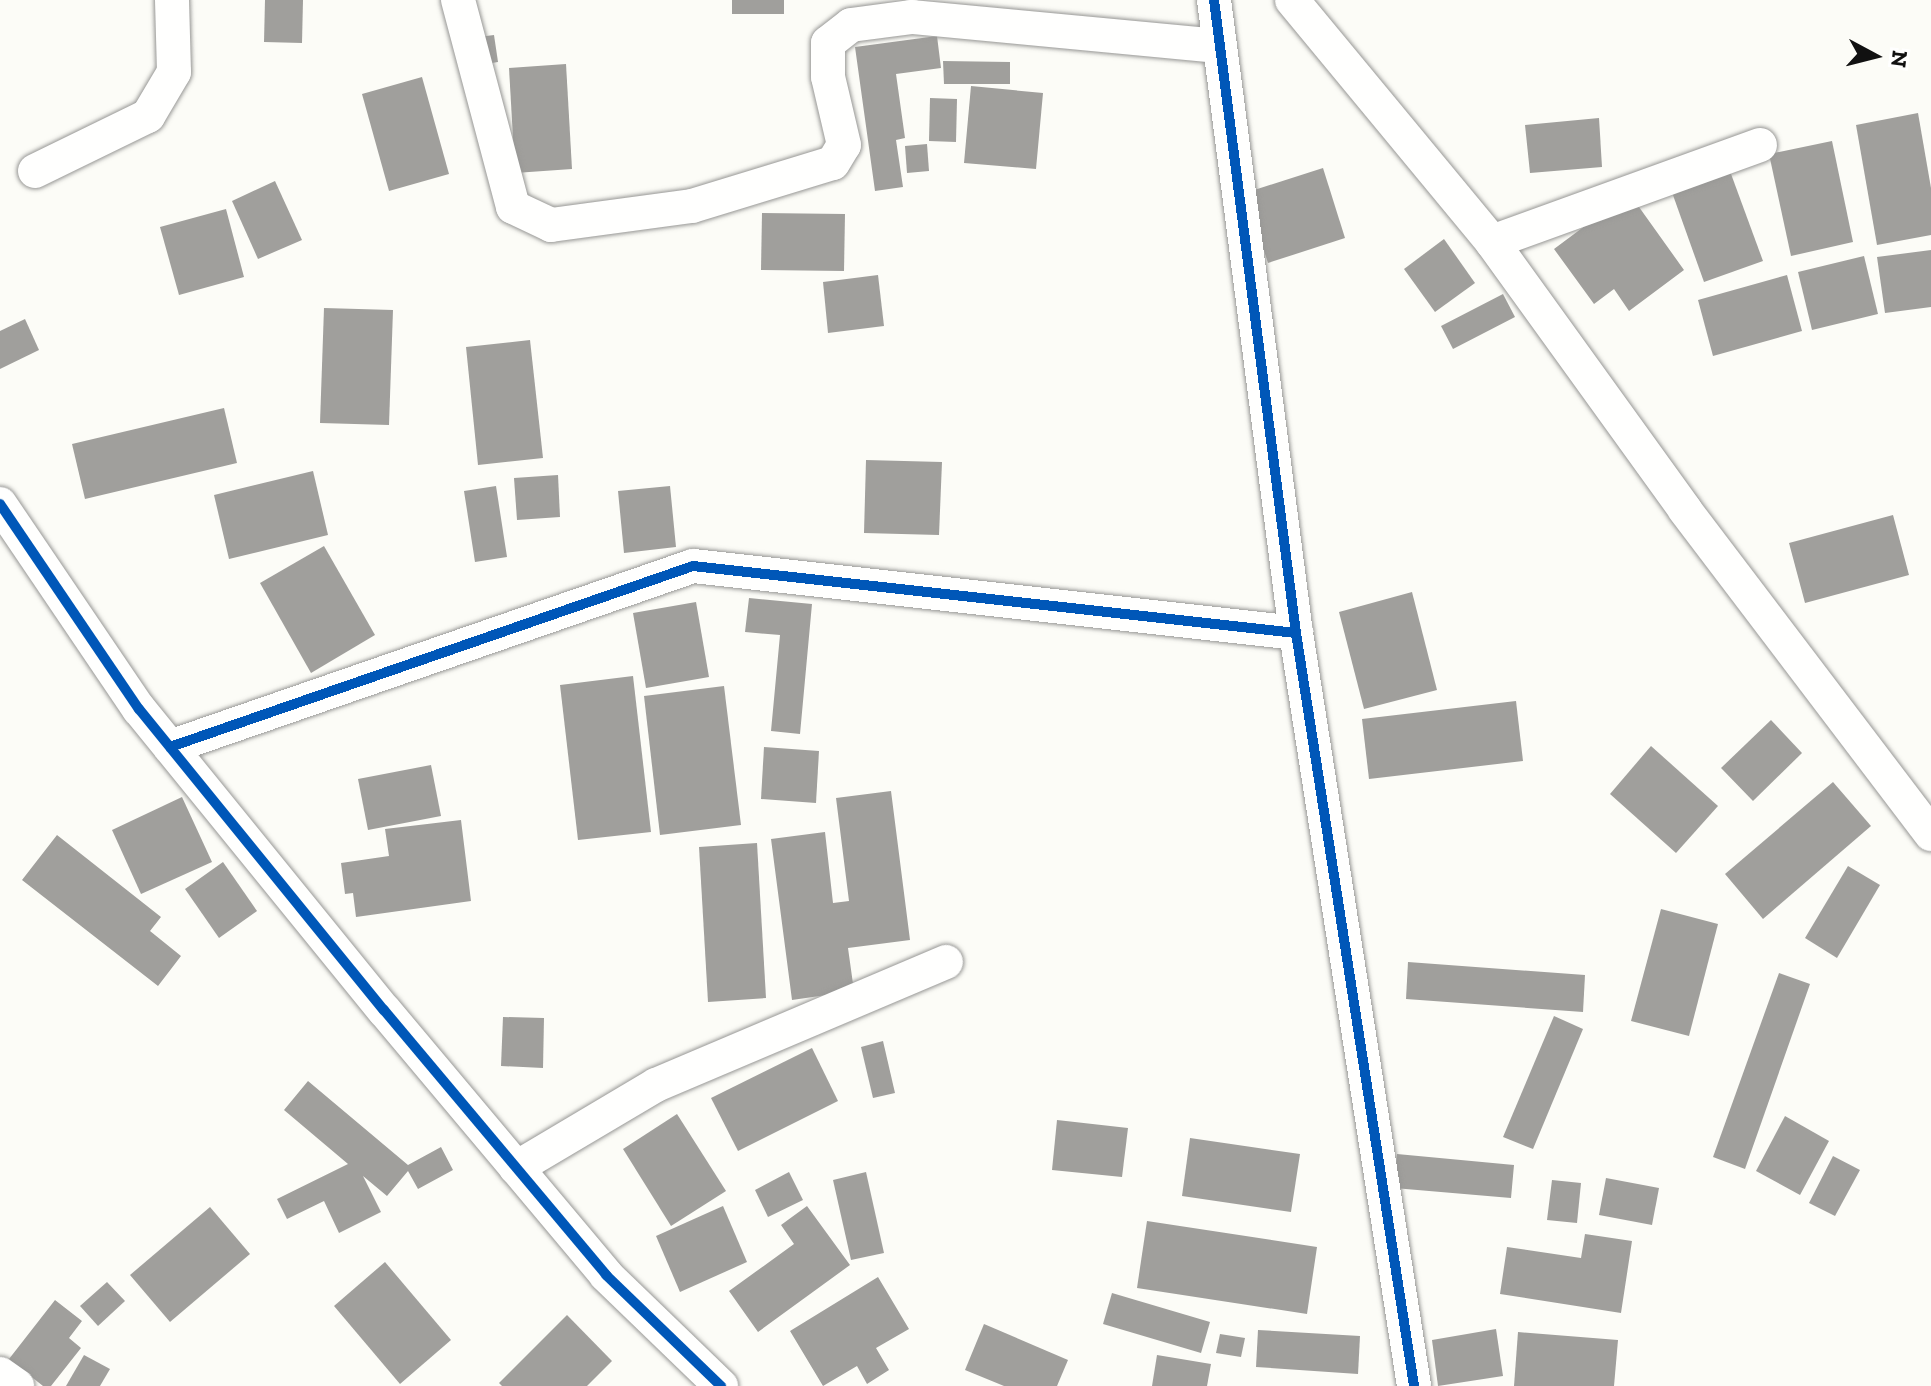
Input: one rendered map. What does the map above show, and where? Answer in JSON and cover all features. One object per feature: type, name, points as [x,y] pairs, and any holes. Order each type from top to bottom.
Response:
[{"type":"street","points":[[35,171],[148,116],[174,72],[172,0]]},
{"type":"street","points":[[458,0],[513,207],[551,225],[692,206],[833,163],[844,145],[828,77],[828,43],[851,25],[912,17],[1218,46]]},
{"type":"street","points":[[1214,0],[1296,633],[1414,1386]]},
{"type":"street","points":[[1292,0],[1492,242],[1685,510],[1931,834]]},
{"type":"street","points":[[1492,242],[1760,145]]},
{"type":"street","points":[[0,504],[170,747],[606,1275],[721,1386]]},
{"type":"street","points":[[170,747],[693,566],[1296,633]]},
{"type":"street","points":[[516,1168],[656,1085],[946,962]]},
{"type":"street","points":[[0,1374],[17,1386]]},
{"type":"building","points":[[265,0],[303,0],[302,43],[264,42]]},
{"type":"building","points":[[732,0],[784,0],[784,14],[732,14]]},
{"type":"building","points":[[494,35],[498,62],[474,66],[471,38]]},
{"type":"building","points":[[937,36],[941,68],[896,74],[905,138],[896,140],[903,187],[875,191],[855,47]]},
{"type":"building","points":[[943,61],[1010,62],[1010,84],[944,84]]},
{"type":"building","points":[[566,64],[572,169],[515,173],[509,68]]},
{"type":"building","points":[[422,77],[449,174],[389,191],[362,94]]},
{"type":"building","points":[[971,86],[1043,93],[1036,169],[964,163]]},
{"type":"building","points":[[930,98],[957,99],[956,142],[929,141]]},
{"type":"building","points":[[1918,113],[1931,188],[1931,235],[1877,245],[1856,125]]},
{"type":"building","points":[[1599,118],[1602,167],[1530,173],[1525,125]]},
{"type":"building","points":[[1832,141],[1853,242],[1791,256],[1769,154]]},
{"type":"building","points":[[927,144],[929,171],[907,173],[905,146]]},
{"type":"building","points":[[1727,163],[1763,261],[1704,282],[1669,184]]},
{"type":"building","points":[[1323,168],[1345,238],[1268,263],[1245,193]]},
{"type":"building","points":[[275,181],[302,240],[258,259],[232,201]]},
{"type":"building","points":[[1629,193],[1684,270],[1629,311],[1614,289],[1594,304],[1554,249]]},
{"type":"building","points":[[226,209],[244,277],[179,295],[160,227]]},
{"type":"building","points":[[762,213],[845,214],[844,271],[761,270]]},
{"type":"building","points":[[1444,239],[1475,283],[1435,312],[1404,269]]},
{"type":"building","points":[[1931,250],[1931,307],[1885,313],[1877,257]]},
{"type":"building","points":[[1864,256],[1878,314],[1812,330],[1798,272]]},
{"type":"building","points":[[878,275],[884,326],[828,333],[823,282]]},
{"type":"building","points":[[1787,275],[1802,331],[1713,356],[1698,300]]},
{"type":"building","points":[[1503,294],[1515,317],[1453,349],[1441,326]]},
{"type":"building","points":[[324,308],[393,310],[389,425],[320,423]]},
{"type":"building","points":[[25,319],[39,350],[0,369],[0,331]]},
{"type":"building","points":[[530,340],[543,458],[478,465],[466,347]]},
{"type":"building","points":[[224,408],[237,463],[85,499],[72,444]]},
{"type":"building","points":[[866,460],[942,462],[939,535],[864,533]]},
{"type":"building","points":[[313,471],[328,535],[229,559],[214,495]]},
{"type":"building","points":[[558,475],[560,517],[517,520],[514,478]]},
{"type":"building","points":[[496,486],[507,557],[475,562],[464,491]]},
{"type":"building","points":[[670,486],[676,547],[624,553],[618,491]]},
{"type":"building","points":[[1893,515],[1909,575],[1805,603],[1789,543]]},
{"type":"building","points":[[324,546],[375,635],[311,673],[260,583]]},
{"type":"building","points":[[1412,592],[1437,690],[1364,709],[1339,612]]},
{"type":"building","points":[[749,598],[812,604],[800,734],[771,731],[780,635],[745,632]]},
{"type":"building","points":[[696,602],[709,677],[646,688],[633,613]]},
{"type":"building","points":[[633,676],[651,832],[578,840],[560,685]]},
{"type":"building","points":[[724,686],[741,825],[660,835],[644,696]]},
{"type":"building","points":[[1516,701],[1523,761],[1369,779],[1362,719]]},
{"type":"building","points":[[1771,720],[1802,753],[1753,801],[1721,768]]},
{"type":"building","points":[[1651,746],[1718,806],[1676,853],[1610,794]]},
{"type":"building","points":[[764,747],[819,751],[816,803],[761,799]]},
{"type":"building","points":[[431,765],[441,816],[368,830],[358,779]]},
{"type":"building","points":[[1833,782],[1871,826],[1763,919],[1725,874]]},
{"type":"building","points":[[891,791],[910,940],[848,948],[854,991],[792,1000],[771,839],[825,832],[833,903],[849,901],[836,798]]},
{"type":"building","points":[[182,797],[212,862],[141,894],[112,830]]},
{"type":"building","points":[[461,820],[471,901],[356,917],[353,893],[345,894],[341,863],[389,856],[385,829]]},
{"type":"building","points":[[57,835],[161,917],[150,931],[181,956],[158,986],[22,880]]},
{"type":"building","points":[[757,843],[766,998],[708,1002],[699,847]]},
{"type":"building","points":[[223,862],[257,911],[219,938],[185,889]]},
{"type":"building","points":[[1848,866],[1880,885],[1837,958],[1805,938]]},
{"type":"building","points":[[1661,909],[1718,924],[1689,1036],[1631,1021]]},
{"type":"building","points":[[1408,962],[1585,975],[1583,1012],[1406,999]]},
{"type":"building","points":[[1779,973],[1810,984],[1745,1169],[1713,1157]]},
{"type":"building","points":[[1554,1016],[1583,1029],[1533,1149],[1503,1137]]},
{"type":"building","points":[[503,1017],[544,1018],[543,1068],[501,1066]]},
{"type":"building","points":[[883,1041],[895,1093],[873,1098],[861,1047]]},
{"type":"building","points":[[812,1048],[838,1101],[738,1151],[711,1098]]},
{"type":"building","points":[[308,1081],[408,1165],[441,1147],[453,1170],[418,1189],[408,1171],[387,1196],[363,1176],[381,1212],[339,1233],[324,1201],[287,1219],[277,1199],[348,1164],[284,1110]]},
{"type":"building","points":[[677,1114],[726,1191],[671,1226],[623,1149]]},
{"type":"building","points":[[1785,1116],[1829,1141],[1800,1195],[1756,1171]]},
{"type":"building","points":[[1057,1120],[1128,1128],[1122,1177],[1052,1170]]},
{"type":"building","points":[[1190,1138],[1300,1154],[1291,1212],[1182,1196]]},
{"type":"building","points":[[1397,1154],[1514,1165],[1511,1198],[1394,1188]]},
{"type":"building","points":[[1833,1156],[1860,1170],[1835,1216],[1809,1203]]},
{"type":"building","points":[[789,1172],[803,1200],[768,1217],[755,1190]]},
{"type":"building","points":[[866,1172],[884,1253],[851,1260],[833,1180]]},
{"type":"building","points":[[1606,1178],[1659,1188],[1652,1225],[1599,1215]]},
{"type":"building","points":[[1552,1180],[1581,1183],[1577,1223],[1547,1220]]},
{"type":"building","points":[[723,1206],[747,1262],[680,1292],[656,1236]]},
{"type":"building","points":[[807,1206],[850,1265],[758,1332],[729,1291],[794,1244],[781,1225]]},
{"type":"building","points":[[210,1207],[250,1254],[170,1322],[130,1275]]},
{"type":"building","points":[[1147,1221],[1317,1247],[1307,1314],[1137,1288]]},
{"type":"building","points":[[1585,1234],[1632,1241],[1621,1313],[1500,1294],[1507,1247],[1581,1258]]},
{"type":"building","points":[[385,1262],[451,1340],[400,1384],[334,1306]]},
{"type":"building","points":[[878,1277],[909,1329],[876,1348],[889,1370],[867,1384],[857,1366],[823,1386],[790,1331]]},
{"type":"building","points":[[107,1282],[125,1301],[98,1326],[80,1306]]},
{"type":"building","points":[[1112,1293],[1210,1322],[1201,1353],[1103,1324]]},
{"type":"building","points":[[55,1300],[82,1321],[69,1338],[81,1348],[51,1386],[43,1386],[9,1359]]},
{"type":"building","points":[[567,1315],[612,1361],[587,1386],[502,1386],[499,1383]]},
{"type":"building","points":[[984,1324],[1068,1360],[1057,1386],[1004,1386],[965,1370]]},
{"type":"building","points":[[1496,1329],[1503,1376],[1438,1386],[1432,1340]]},
{"type":"building","points":[[1258,1330],[1360,1336],[1358,1374],[1256,1367]]},
{"type":"building","points":[[1518,1332],[1618,1340],[1614,1386],[1514,1386]]},
{"type":"building","points":[[1220,1334],[1245,1338],[1241,1357],[1216,1353]]},
{"type":"building","points":[[84,1355],[110,1369],[100,1386],[66,1386]]},
{"type":"building","points":[[1157,1355],[1211,1364],[1207,1386],[1152,1386]]},
{"type":"cycle path","points":[[1214,0],[1296,633],[1414,1386]]},
{"type":"cycle path","points":[[0,504],[139,709],[384,1010],[606,1275],[721,1386]]},
{"type":"cycle path","points":[[170,747],[693,566],[1296,633]]}]
